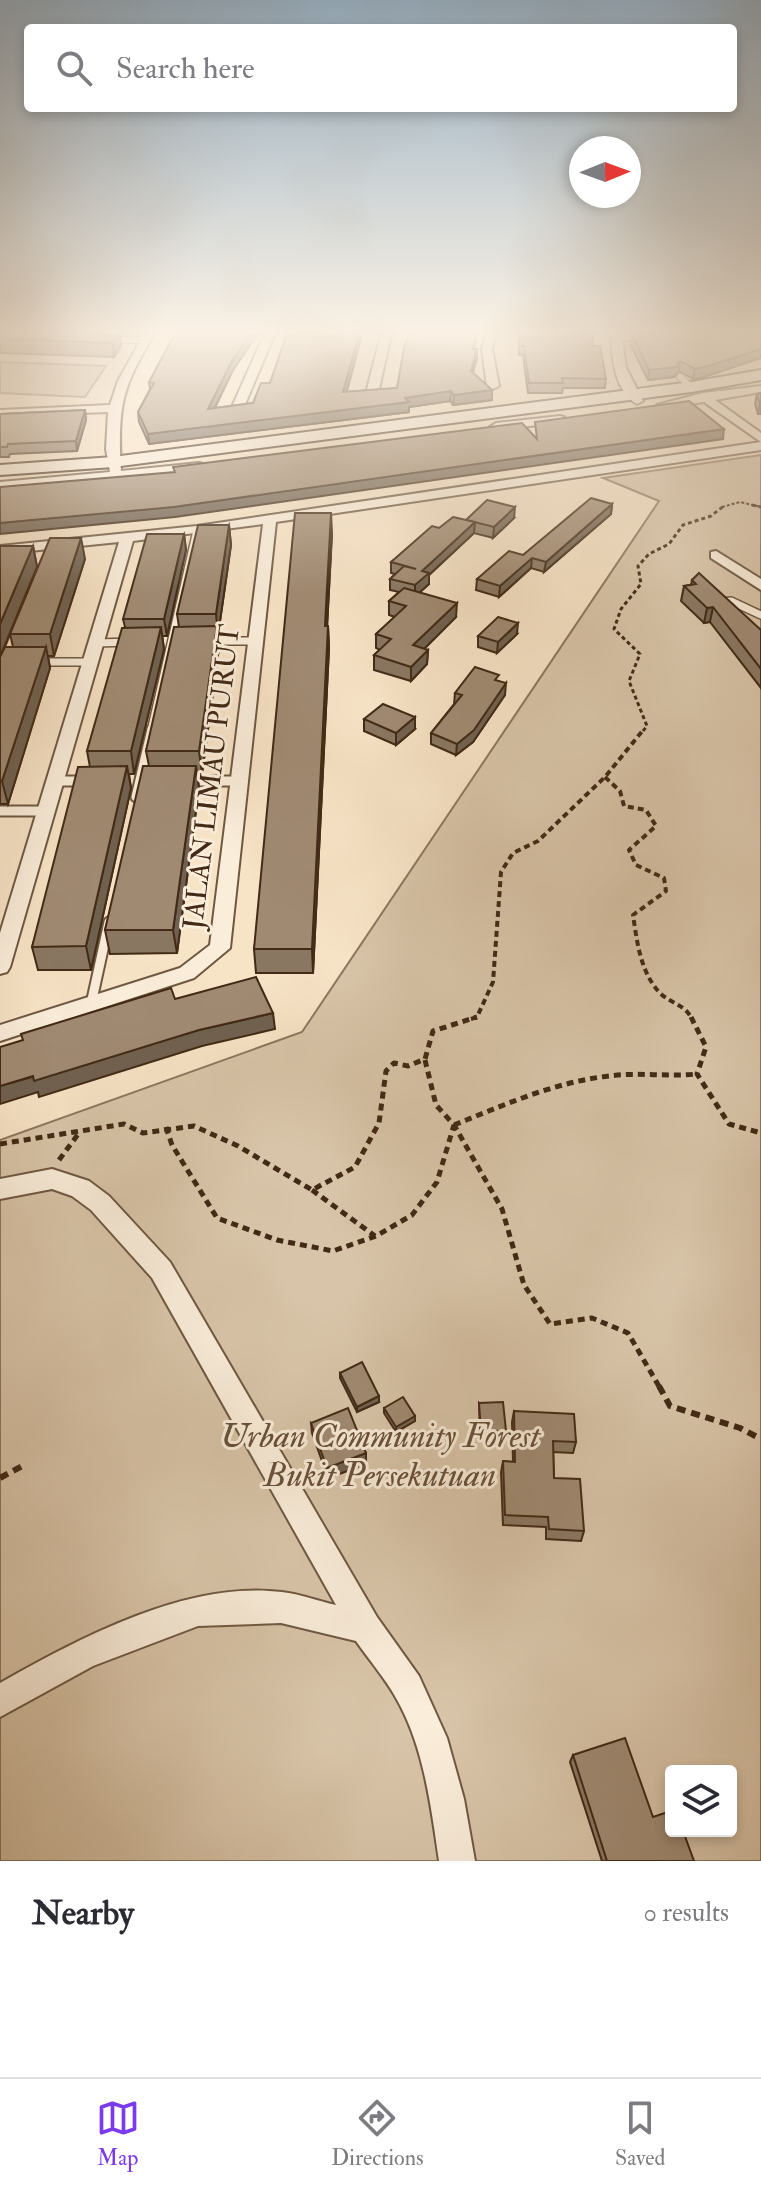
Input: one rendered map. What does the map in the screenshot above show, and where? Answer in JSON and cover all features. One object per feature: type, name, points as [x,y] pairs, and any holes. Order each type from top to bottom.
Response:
[{"type":"main road","points":[[0,479],[482,418]]},
{"type":"main road","points":[[0,470],[114,466]]},
{"type":"street","points":[[112,418],[114,466]]},
{"type":"street","points":[[482,429],[568,418]]},
{"type":"street","points":[[733,418],[761,439]]},
{"type":"street","points":[[0,550],[197,530],[761,446]]},
{"type":"street","points":[[0,486],[214,465]]},
{"type":"street","name":"JALAN LIMAU PURUT","points":[[0,1033],[187,973],[220,948],[270,519]]},
{"type":"street","points":[[0,967],[127,539]]},
{"type":"street","points":[[716,555],[761,586]]},
{"type":"street","points":[[0,1189],[52,1179],[80,1188],[100,1203],[161,1270],[366,1628],[408,1687],[430,1738],[447,1799],[457,1861]]},
{"type":"street","points":[[0,1701],[83,1654],[198,1610],[281,1607],[366,1628]]},
{"type":"lane","points":[[133,811],[197,530]]},
{"type":"lane","points":[[47,560],[53,545]]},
{"type":"lane","points":[[721,602],[731,601],[761,615]]},
{"type":"lane","points":[[156,642],[184,641]]},
{"type":"lane","points":[[199,641],[255,641]]},
{"type":"lane","points":[[97,643],[141,642]]},
{"type":"lane","points":[[34,662],[92,662]]},
{"type":"lane","points":[[57,781],[98,781]]},
{"type":"lane","points":[[125,781],[153,781]]},
{"type":"lane","points":[[181,781],[238,781]]},
{"type":"lane","points":[[0,811],[48,811]]},
{"type":"lane","points":[[91,1004],[111,915]]},
{"type":"path","points":[[761,507],[733,502],[711,516],[683,525],[669,544],[649,554],[638,566],[642,577],[639,588],[630,593],[617,614],[614,629],[640,654],[629,681],[647,726],[605,777],[538,841],[513,853],[501,872],[493,982],[477,1017],[433,1031],[425,1059],[436,1105],[454,1125],[502,1209],[524,1285],[550,1324],[592,1318],[628,1333],[670,1406],[740,1428],[761,1439]]},
{"type":"path","points":[[605,777],[620,791],[624,806],[646,810],[656,826],[629,850],[636,865],[664,878],[666,891],[633,915],[635,930],[640,959],[659,992],[688,1010],[706,1047],[697,1074]]},
{"type":"path","points":[[312,1190],[355,1167],[379,1123],[386,1071],[394,1063],[408,1066],[425,1059]]},
{"type":"path","points":[[454,1125],[553,1086],[607,1076],[650,1073],[670,1078],[697,1074]]},
{"type":"path","points":[[697,1074],[729,1124],[761,1133]]},
{"type":"path","points":[[0,1144],[124,1124],[143,1133],[166,1127],[194,1126],[238,1146],[312,1190],[376,1236]]},
{"type":"path","points":[[166,1127],[172,1145],[217,1218],[277,1240],[333,1251],[376,1236],[412,1215],[437,1182],[454,1125]]},
{"type":"path","points":[[52,1179],[58,1161],[79,1133]]},
{"type":"path","points":[[0,1478],[24,1465]]},
{"type":"green space","name":"Urban Community Forest Bukit Persekutuan","points":[[761,455],[761,1861],[0,1861],[0,1140],[302,1032],[659,501],[603,478]]},
{"type":"building","points":[[0,418],[83,418],[76,441],[0,447]]},
{"type":"building","points":[[141,418],[280,418],[148,434]]},
{"type":"building","points":[[565,418],[710,418],[724,429],[174,507],[0,523],[0,487],[175,472],[173,467],[522,423],[537,439],[535,422]]},
{"type":"building","points":[[591,498],[612,504],[546,562],[532,558],[500,586],[477,579],[509,551],[523,555]]},
{"type":"building","points":[[487,500],[515,507],[494,527],[466,520]]},
{"type":"building","points":[[295,513],[331,513],[312,949],[254,949]]},
{"type":"building","points":[[453,517],[475,522],[422,571],[429,573],[415,585],[390,579],[404,566],[416,569],[391,562],[432,526],[439,528]]},
{"type":"building","points":[[198,525],[229,525],[216,614],[177,614]]},
{"type":"building","points":[[147,534],[184,534],[164,619],[123,619]]},
{"type":"building","points":[[50,538],[81,538],[50,634],[10,634]]},
{"type":"building","points":[[0,546],[33,546],[0,624]]},
{"type":"building","points":[[699,573],[761,630],[761,669],[713,607],[707,608],[684,586],[696,584],[692,580]]},
{"type":"building","points":[[404,588],[457,603],[413,645],[428,650],[411,667],[374,655],[391,639],[376,634],[406,606],[389,601]]},
{"type":"building","points":[[498,617],[518,623],[498,642],[478,636]]},
{"type":"building","points":[[217,626],[199,751],[146,751],[174,627]]},
{"type":"building","points":[[161,627],[131,751],[87,751],[122,628]]},
{"type":"building","points":[[5,647],[46,647],[0,781],[0,657]]},
{"type":"building","points":[[475,667],[499,675],[495,680],[506,683],[474,730],[457,744],[431,733],[462,695],[455,693]]},
{"type":"building","points":[[383,704],[415,717],[396,733],[364,719]]},
{"type":"building","points":[[127,766],[86,946],[32,947],[78,767]]},
{"type":"building","points":[[143,766],[196,766],[173,930],[105,930]]},
{"type":"building","points":[[256,977],[273,1013],[199,1030],[34,1081],[33,1076],[0,1086],[0,1047],[23,1040],[21,1034],[171,988],[175,999]]},
{"type":"building","points":[[362,1362],[379,1396],[357,1407],[340,1373]]},
{"type":"building","points":[[403,1397],[415,1416],[396,1427],[384,1408]]},
{"type":"building","points":[[503,1402],[506,1431],[481,1431],[479,1403]]},
{"type":"building","points":[[348,1408],[366,1453],[327,1468],[311,1423]]},
{"type":"building","points":[[514,1411],[574,1414],[576,1442],[553,1441],[554,1478],[580,1479],[584,1531],[549,1529],[548,1517],[505,1515],[503,1461],[515,1462]]},
{"type":"building","points":[[625,1738],[653,1817],[665,1813],[665,1837],[685,1837],[694,1861],[607,1861],[573,1755]]}]
